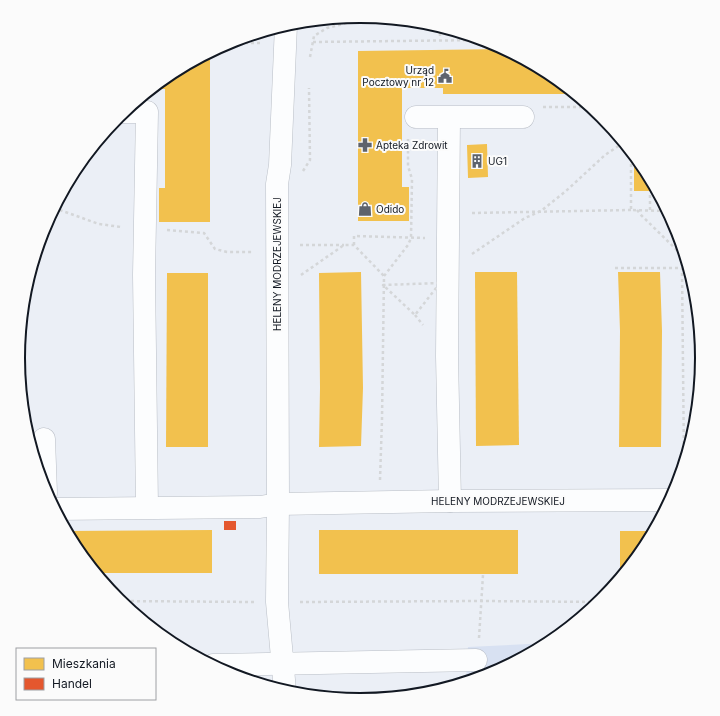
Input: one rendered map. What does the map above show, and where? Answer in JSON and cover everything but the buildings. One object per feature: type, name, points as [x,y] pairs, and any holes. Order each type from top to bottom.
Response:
[{"type":"street","name":"HELENY MODRZEJEWSKIEJ","points":[[284,685],[277,602],[277,184],[280,165],[286,31]]},
{"type":"street","points":[[133,112],[147,112],[152,230],[144,275],[147,507]]},
{"type":"street","points":[[412,126],[449,118],[530,112]]},
{"type":"street","points":[[449,118],[447,356],[450,501]]},
{"type":"street","points":[[44,439],[45,472]]},
{"type":"street","name":"HELENY MODRZEJEWSKIEJ","points":[[62,509],[260,507],[278,504],[450,501],[663,500]]},
{"type":"street","points":[[227,665],[476,660]]},
{"type":"path","points":[[310,60],[314,36],[327,28],[344,24]]},
{"type":"path","points":[[440,32],[440,39]]},
{"type":"path","points":[[313,42],[464,40]]},
{"type":"path","points":[[247,43],[260,43]]},
{"type":"path","points":[[302,173],[310,160],[309,87]]},
{"type":"path","points":[[530,112],[583,108]]},
{"type":"path","points":[[380,484],[383,404],[383,285],[384,276],[408,245],[411,238],[412,179],[408,166],[412,126]]},
{"type":"path","points":[[469,256],[525,218],[541,211],[566,191],[605,155],[619,145]]},
{"type":"path","points":[[631,161],[631,210]]},
{"type":"path","points":[[650,194],[650,210]]},
{"type":"path","points":[[60,210],[99,224],[152,230],[204,233],[216,249],[227,252],[261,252]]},
{"type":"path","points":[[637,210],[678,253]]},
{"type":"path","points":[[470,213],[660,210]]},
{"type":"path","points":[[354,246],[354,236],[411,238],[449,237]]},
{"type":"path","points":[[298,245],[354,246],[384,276]]},
{"type":"path","points":[[297,278],[344,245]]},
{"type":"path","points":[[616,268],[682,268],[684,446]]},
{"type":"path","points":[[440,283],[415,315],[383,285],[426,284],[440,283]]},
{"type":"path","points":[[476,660],[483,575]]},
{"type":"path","points":[[129,601],[590,602]]},
{"type":"shaded area","points":[[534,644],[508,658],[466,676],[468,647]]},
{"type":"place","name":"Urząd Pocztowy nr 12","points":[[445,76]]},
{"type":"place","name":"Apteka Zdrowit","points":[[365,145]]},
{"type":"place","name":"UG1","points":[[477,161]]},
{"type":"place","name":"Odido","points":[[365,209]]}]
